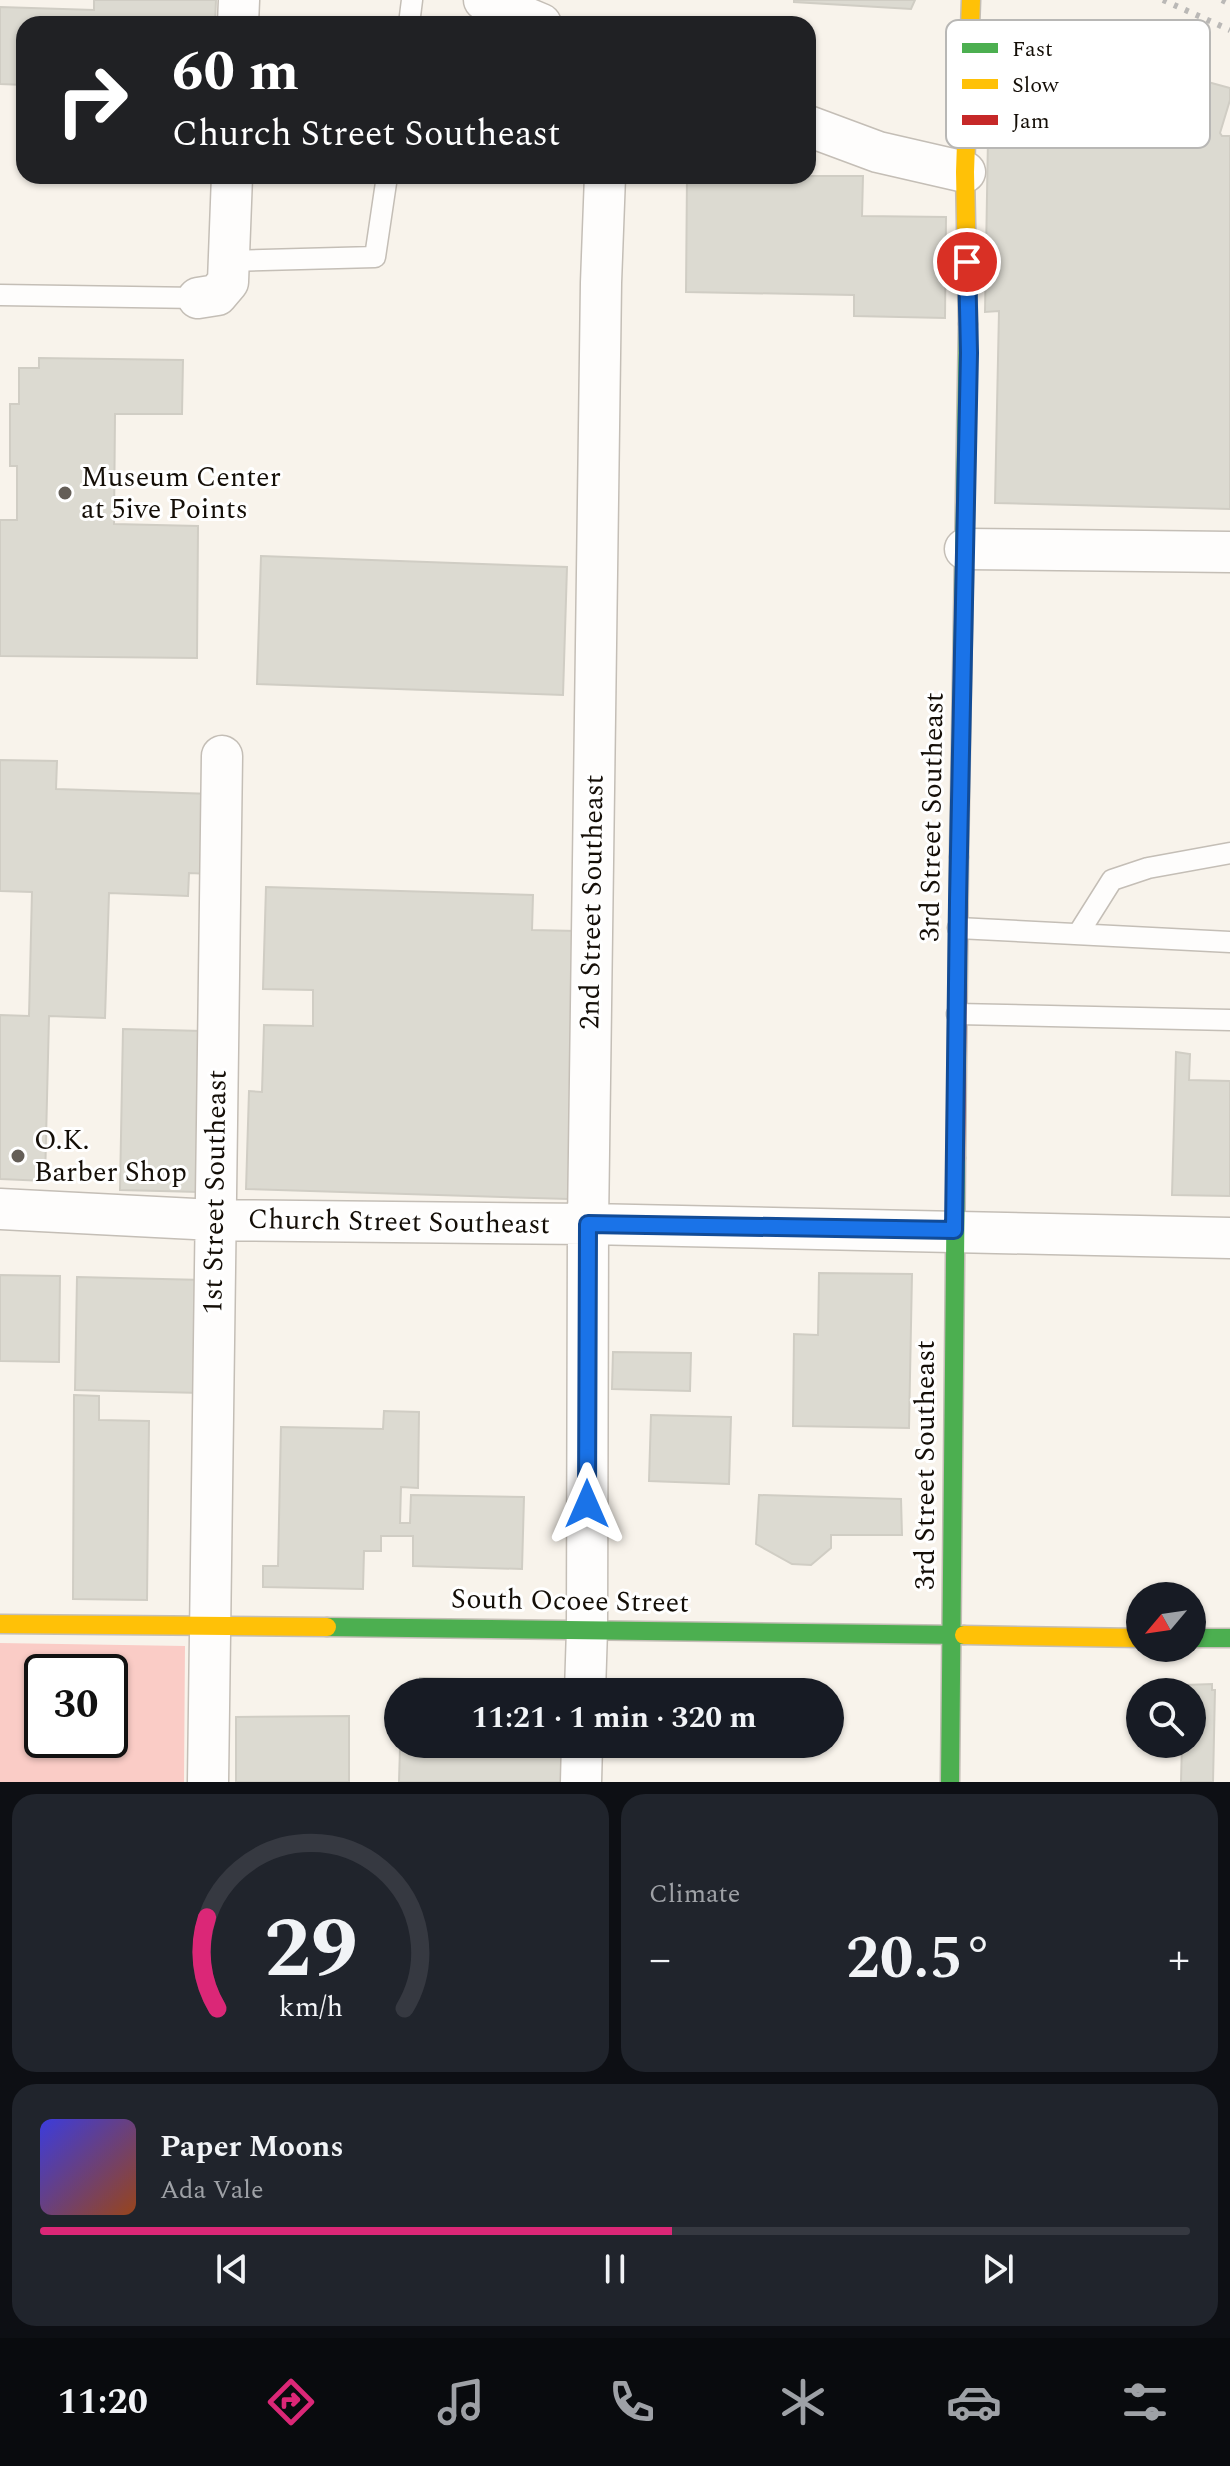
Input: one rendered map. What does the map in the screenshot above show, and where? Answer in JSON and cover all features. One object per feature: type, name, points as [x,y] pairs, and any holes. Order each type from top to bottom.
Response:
[{"type":"street","points":[[484,0],[522,16]]},
{"type":"street","name":"3rd Street Southeast","points":[[970,20],[971,0]]},
{"type":"street","points":[[816,129],[878,152],[965,172]]},
{"type":"street","name":"3rd Street Southeast","points":[[950,1782],[958,928],[969,353],[966,148]]},
{"type":"street","points":[[198,298],[217,295],[228,282],[232,184]]},
{"type":"street","name":"2nd Street Southeast","points":[[585,1678],[588,1224],[605,184]]},
{"type":"street","points":[[965,549],[1230,552]]},
{"type":"street","name":"1st Street Southeast","points":[[208,1782],[222,756]]},
{"type":"street","name":"Church Street Southeast","points":[[0,1209],[214,1220],[954,1230],[1230,1238]]},
{"type":"street","name":"South Ocoee Street","points":[[0,1624],[1126,1638]]},
{"type":"street","points":[[1206,1638],[1230,1638]]},
{"type":"street","points":[[581,1782],[582,1758]]},
{"type":"lane","points":[[229,261],[375,257],[386,184]]},
{"type":"lane","points":[[0,295],[198,298]]},
{"type":"lane","points":[[1078,934],[1112,880],[1148,868],[1230,853]]},
{"type":"lane","points":[[958,928],[1230,942]]},
{"type":"lane","points":[[957,1014],[1230,1020]]},
{"type":"shaded area","points":[[0,1643],[185,1646],[184,1782],[0,1782]]},
{"type":"building","points":[[94,0],[216,0],[215,16],[16,16],[16,85],[0,84],[0,7],[94,10]]},
{"type":"building","points":[[794,0],[915,0],[911,9]]},
{"type":"building","points":[[1210,83],[1230,88],[1230,100],[1220,133],[1230,136],[1230,509],[995,503],[999,311],[985,312],[988,148],[1210,148]]},
{"type":"building","points":[[816,176],[863,176],[862,216],[946,217],[945,318],[854,316],[854,295],[686,292],[687,184],[816,184]]},
{"type":"building","name":"Museum Center at 5ive Points","points":[[39,358],[183,360],[182,414],[115,414],[114,524],[198,526],[197,658],[0,656],[0,520],[17,520],[17,466],[10,466],[10,404],[19,404],[19,368],[39,368]]},
{"type":"building","points":[[261,556],[567,567],[563,695],[257,684]]},
{"type":"building","points":[[0,760],[57,761],[56,789],[213,794],[211,874],[189,873],[188,896],[109,893],[105,1018],[49,1016],[45,1181],[0,1179],[0,1015],[29,1016],[32,892],[0,891]]},
{"type":"building","points":[[266,887],[533,895],[532,930],[576,931],[568,1199],[246,1189],[249,1091],[262,1092],[264,1025],[313,1026],[313,990],[263,989]]},
{"type":"building","points":[[123,1029],[202,1031],[199,1192],[120,1190]]},
{"type":"building","points":[[1176,1052],[1190,1054],[1189,1080],[1230,1081],[1230,1196],[1172,1195]]},
{"type":"building","points":[[819,1273],[912,1274],[909,1428],[793,1426],[794,1334],[818,1335]]},
{"type":"building","points":[[0,1275],[60,1276],[59,1362],[0,1361]]},
{"type":"building","points":[[77,1277],[204,1280],[202,1393],[75,1390]]},
{"type":"building","points":[[613,1352],[691,1353],[690,1391],[612,1389]]},
{"type":"building","points":[[74,1395],[99,1396],[99,1420],[149,1421],[147,1600],[73,1599]]},
{"type":"building","points":[[384,1411],[419,1412],[418,1488],[401,1487],[400,1523],[410,1523],[411,1495],[524,1497],[522,1569],[413,1566],[413,1536],[381,1536],[381,1551],[364,1551],[363,1589],[263,1587],[263,1566],[278,1566],[281,1427],[383,1429]]},
{"type":"building","points":[[651,1415],[731,1417],[729,1484],[649,1481]]},
{"type":"building","points":[[759,1495],[901,1499],[902,1535],[831,1535],[831,1548],[811,1565],[792,1564],[756,1544]]},
{"type":"building","points":[[1206,1684],[1212,1684],[1212,1690],[1215,1690],[1213,1782],[1181,1782],[1182,1758],[1206,1758]]},
{"type":"building","points":[[349,1716],[349,1782],[236,1782],[236,1717]]},
{"type":"building","points":[[400,1758],[561,1758],[561,1782],[399,1782]]},
{"type":"railway","points":[[1163,0],[1208,20]]},
{"type":"railway","points":[[1222,0],[1230,4]]},
{"type":"railway","points":[[1210,21],[1230,30]]},
{"type":"traffic: fast","points":[[959,857],[968,324]]},
{"type":"traffic: fast","points":[[950,1782],[956,1158]]},
{"type":"traffic: fast","points":[[327,1627],[964,1635]]},
{"type":"traffic: fast","points":[[1206,1638],[1230,1638]]},
{"type":"traffic: slow","points":[[970,20],[971,0]]},
{"type":"traffic: slow","points":[[966,148],[968,324]]},
{"type":"traffic: slow","points":[[0,1624],[327,1627]]},
{"type":"traffic: slow","points":[[964,1635],[1126,1638]]},
{"type":"traffic: jam","points":[[956,1158],[959,857]]},
{"type":"place","name":"Museum Center at 5ive Points","points":[[65,493]]},
{"type":"place","name":"O.K. Barber Shop","points":[[18,1156]]},
{"type":"route","points":[[587,1504],[588,1224],[954,1230],[969,353],[967,262]]}]
